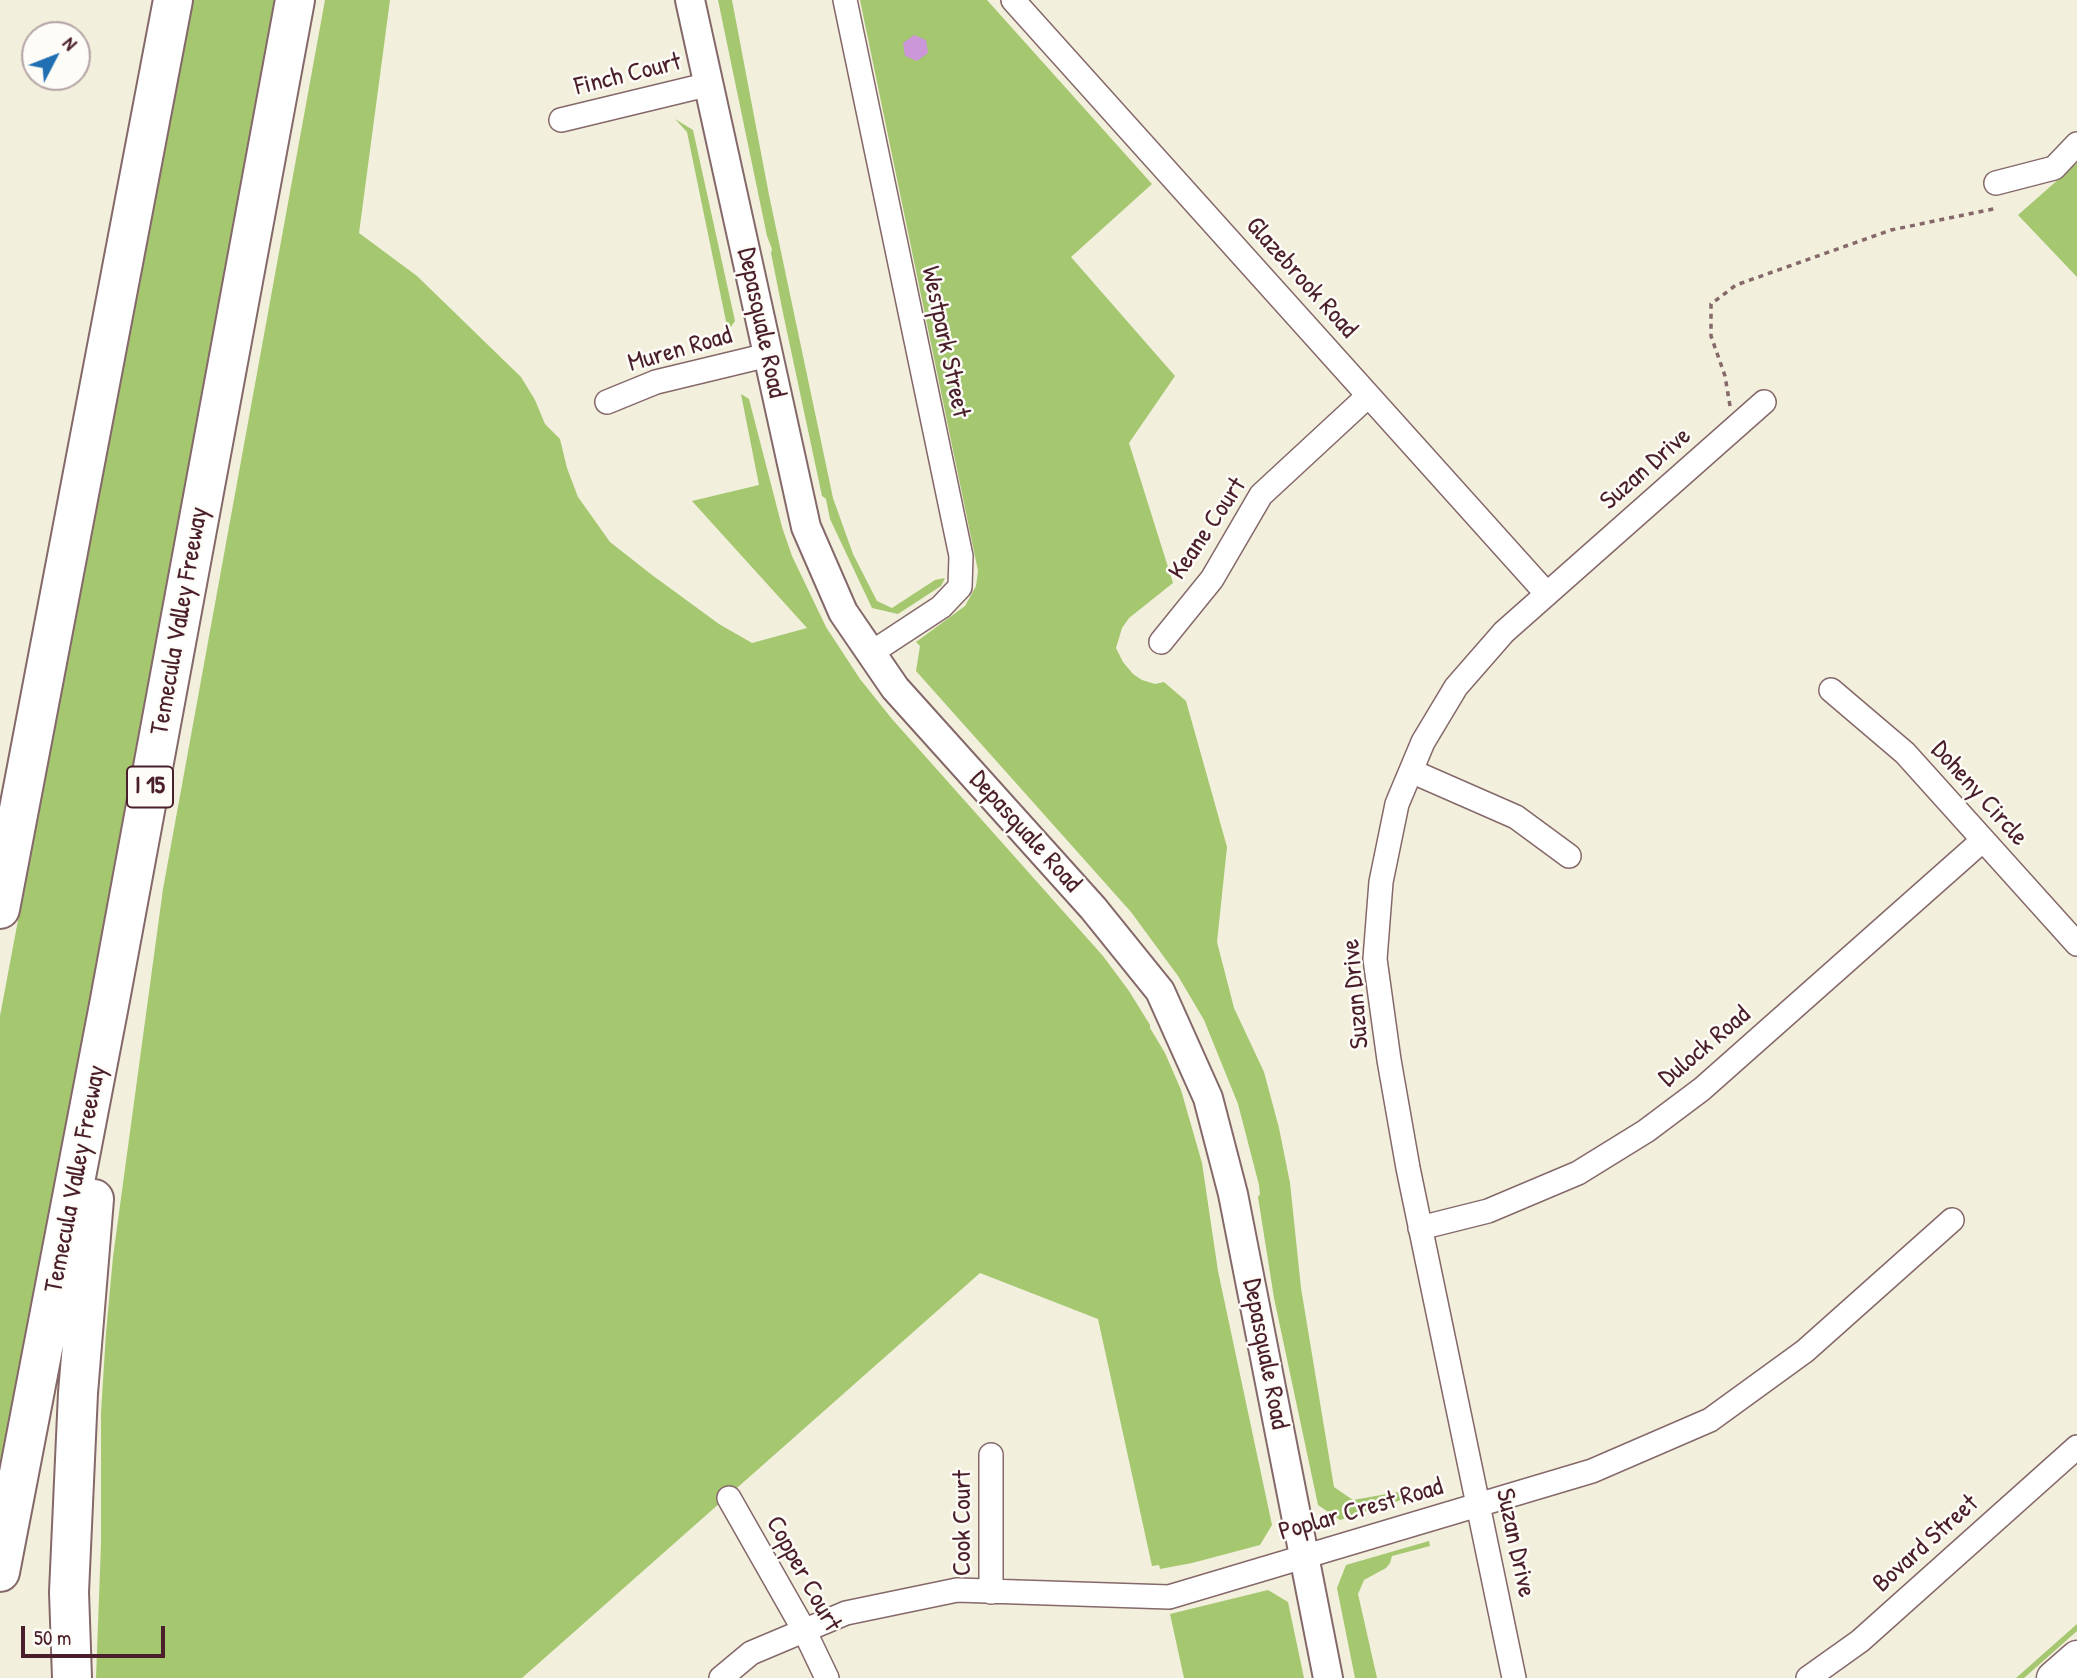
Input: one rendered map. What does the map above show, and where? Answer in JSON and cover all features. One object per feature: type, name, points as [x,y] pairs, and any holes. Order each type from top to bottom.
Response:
[{"type":"highway","points":[[0,909],[173,0]]},
{"type":"highway","name":"Temecula Valley Freeway","points":[[0,1572],[109,1005],[295,0]]},
{"type":"highway","points":[[72,1678],[69,1592],[78,1393],[109,1005]]},
{"type":"main road","points":[[2053,1678],[2077,1657]]},
{"type":"street","name":"Depasquale Road","points":[[690,0],[806,527],[843,611],[895,688],[1093,908],[1160,991],[1208,1098],[1230,1182],[1328,1678]]},
{"type":"street","name":"Westpark Street","points":[[845,0],[961,556],[960,587],[941,607],[871,653]]},
{"type":"street","name":"Glazebrook Road","points":[[1013,0],[1546,594]]},
{"type":"street","name":"Finch Court","points":[[561,120],[709,84]]},
{"type":"street","points":[[1996,183],[2054,168],[2077,144]]},
{"type":"street","name":"Muren Road","points":[[607,402],[656,382],[768,355]]},
{"type":"street","name":"Keane Court","points":[[1161,642],[1212,579],[1261,495],[1368,396]]},
{"type":"street","name":"Suzan Drive","points":[[1514,1678],[1420,1228],[1390,1060],[1375,959],[1381,882],[1397,804],[1423,742],[1456,687],[1504,632],[1764,402]]},
{"type":"street","name":"Doheny Circle","points":[[1831,690],[1905,753],[2077,944]]},
{"type":"street","points":[[1411,771],[1516,817],[1569,856]]},
{"type":"street","name":"Dulock Road","points":[[1420,1228],[1489,1211],[1578,1173],[1646,1131],[1702,1089],[1983,840]]},
{"type":"street","name":"Poplar Crest Road","points":[[721,1678],[751,1653],[846,1614],[957,1590],[1169,1597],[1592,1471],[1710,1420],[1805,1351],[1952,1220]]},
{"type":"street","name":"Bovard Street","points":[[1808,1678],[1860,1640],[2077,1447]]},
{"type":"street","name":"Cook Court","points":[[990,1592],[992,1455]]},
{"type":"street","name":"Copper Court","points":[[729,1499],[804,1630],[827,1678]]},
{"type":"path","points":[[1734,429],[1725,376],[1712,336],[1711,304],[1736,285],[1891,230],[1998,208]]},
{"type":"green space","points":[[191,0],[275,0],[0,1499],[0,1016]]},
{"type":"green space","points":[[325,0],[390,0],[359,233],[417,276],[521,377],[545,424],[560,439],[578,497],[610,542],[719,624],[752,643],[807,628],[692,501],[759,485],[741,394],[749,399],[782,527],[792,556],[826,627],[860,679],[892,719],[1103,956],[1150,1025],[1181,1090],[1202,1163],[1218,1271],[1272,1525],[1260,1545],[1192,1563],[1160,1569],[1159,1565],[1152,1566],[1098,1319],[980,1273],[522,1678],[96,1678],[101,1544],[101,1412],[106,1333],[113,1257],[163,889]]},
{"type":"green space","points":[[718,0],[732,0],[769,195],[833,498],[853,554],[877,601],[892,608],[935,580],[945,578],[941,586],[898,614],[872,608],[830,519],[826,499],[822,496]]},
{"type":"green space","points":[[860,0],[987,0],[1152,184],[1071,257],[1175,376],[1129,443],[1173,583],[1129,618],[1122,628],[1116,648],[1133,674],[1155,684],[1164,682],[1186,701],[1227,847],[1217,942],[1234,1008],[1264,1072],[1279,1128],[1290,1183],[1301,1288],[1334,1487],[1353,1500],[1415,1489],[1416,1495],[1340,1520],[1318,1505],[1274,1298],[1258,1197],[1259,1185],[1238,1104],[1204,1020],[1178,976],[1131,912],[916,671],[920,646],[916,642],[965,606],[976,586],[978,571]]},
{"type":"green space","points":[[675,119],[693,130],[735,321],[728,331],[687,132]]},
{"type":"green space","points":[[2077,163],[2077,277],[2018,215]]},
{"type":"green space","points":[[1429,1541],[1430,1546],[1392,1556],[1386,1568],[1364,1580],[1358,1594],[1377,1678],[1355,1678],[1337,1588],[1346,1565]]},
{"type":"green space","points":[[1268,1590],[1288,1602],[1304,1678],[1184,1678],[1170,1614]]},
{"type":"green space","points":[[2077,1624],[2077,1631],[2024,1678],[2016,1678]]},
{"type":"building","points":[[914,35],[926,40],[928,53],[917,61],[905,56],[903,43]]}]
